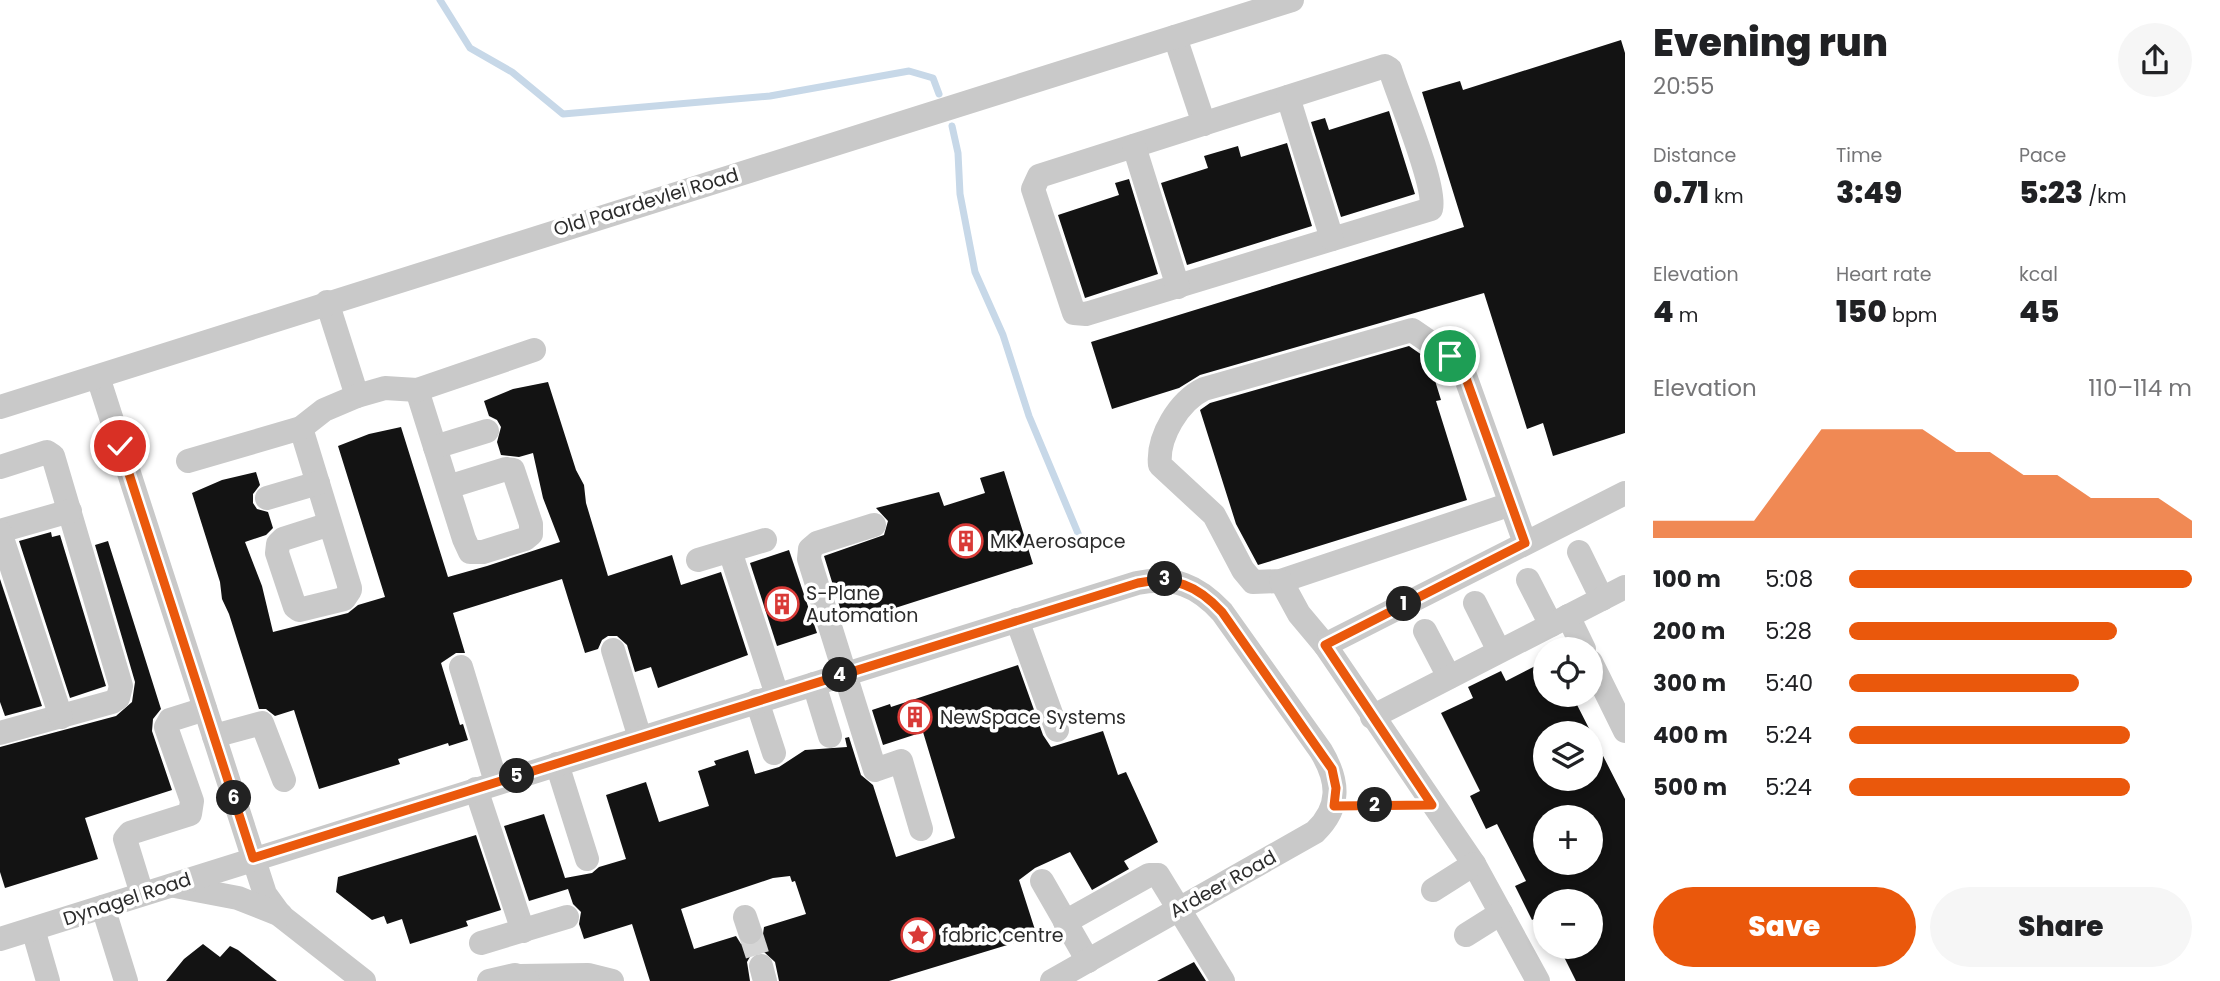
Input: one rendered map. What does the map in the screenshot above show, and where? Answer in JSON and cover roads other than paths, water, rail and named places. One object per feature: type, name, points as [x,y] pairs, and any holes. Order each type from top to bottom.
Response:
[{"type":"street","name":"Old Paardevlei Road","points":[[0,407],[1292,0]]},
{"type":"street","points":[[1175,37],[1204,124]]},
{"type":"street","points":[[1389,67],[1425,173],[1432,201],[1428,210],[1078,314],[1071,309],[1034,189],[1035,180],[1042,174],[1288,97],[1389,67]]},
{"type":"street","points":[[1288,97],[1332,239]]},
{"type":"street","points":[[1134,146],[1178,286]]},
{"type":"street","points":[[327,302],[357,396]]},
{"type":"street","points":[[1511,504],[1281,581],[1263,583],[1248,578],[1214,515],[1160,465],[1159,454],[1163,436],[1188,399],[1204,389],[1401,330],[1415,331],[1455,360],[1463,370],[1525,543]]},
{"type":"street","points":[[188,461],[301,428],[324,410],[357,396],[385,388],[416,390],[534,349]]},
{"type":"street","points":[[98,377],[265,894],[281,916]]},
{"type":"street","points":[[416,390],[448,487]]},
{"type":"street","points":[[301,428],[331,524]]},
{"type":"street","points":[[435,447],[487,431]]},
{"type":"street","points":[[0,467],[50,453],[70,511],[121,686],[118,698],[112,702],[0,733]]},
{"type":"street","points":[[267,498],[318,483]]},
{"type":"street","points":[[1325,645],[1625,493]]},
{"type":"street","points":[[61,717],[0,532],[70,511]]},
{"type":"street","points":[[874,525],[817,543],[808,555],[875,770],[901,761],[920,829]]},
{"type":"street","points":[[698,560],[765,540]]},
{"type":"street","points":[[730,551],[767,698],[774,753]]},
{"type":"street","points":[[1579,551],[1602,599]]},
{"type":"street","name":"Dynagel Road","points":[[1,935],[33,929],[1017,620],[1138,583],[1161,579],[1186,583],[1206,594],[1222,612],[1332,769],[1336,788],[1334,806]]},
{"type":"street","points":[[1528,580],[1574,637]]},
{"type":"street","points":[[1281,581],[1299,614],[1325,645],[1474,864],[1538,981]]},
{"type":"street","points":[[1372,717],[1625,587]]},
{"type":"street","points":[[1475,603],[1499,651]]},
{"type":"street","points":[[1017,620],[1057,730]]},
{"type":"street","points":[[1425,631],[1449,677]]},
{"type":"street","points":[[613,650],[640,737]]},
{"type":"street","points":[[461,667],[486,785],[523,931]]},
{"type":"street","points":[[814,684],[830,736]]},
{"type":"street","points":[[1603,687],[1625,732]]},
{"type":"street","points":[[142,894],[125,839],[130,833],[190,814],[192,801],[166,727],[168,722],[205,709]]},
{"type":"street","points":[[214,736],[262,723],[284,780]]},
{"type":"street","points":[[557,764],[587,859]]},
{"type":"street","name":"Ardeer Road","points":[[1052,981],[1315,832],[1327,820],[1334,806]]},
{"type":"street","points":[[1433,890],[1474,864]]},
{"type":"street","points":[[1065,922],[1153,874],[1161,878],[1223,981]]},
{"type":"street","points":[[1042,881],[1088,961]]},
{"type":"street","points":[[171,886],[238,898],[281,916],[364,981]]},
{"type":"street","points":[[103,907],[127,981]]},
{"type":"street","points":[[1466,935],[1502,913]]},
{"type":"street","points":[[481,943],[567,917]]},
{"type":"street","points":[[33,929],[48,981]]},
{"type":"street","points":[[489,981],[509,975],[524,979],[588,975],[612,981]]},
{"type":"waterway","points":[[440,0],[470,48],[512,72],[563,114],[770,96],[909,71],[933,78],[939,94]]},
{"type":"waterway","points":[[952,126],[958,153],[960,194],[975,272],[1003,335],[1029,416],[1080,538]]},
{"type":"tunnel","points":[[750,932],[761,966]]},
{"type":"place","name":"MK Aerosapce","points":[[966,541]]},
{"type":"place","name":"S-Plane Automation","points":[[782,604]]},
{"type":"place","name":"NewSpace Systems","points":[[915,717]]},
{"type":"place","name":"fabric centre","points":[[918,935]]}]
